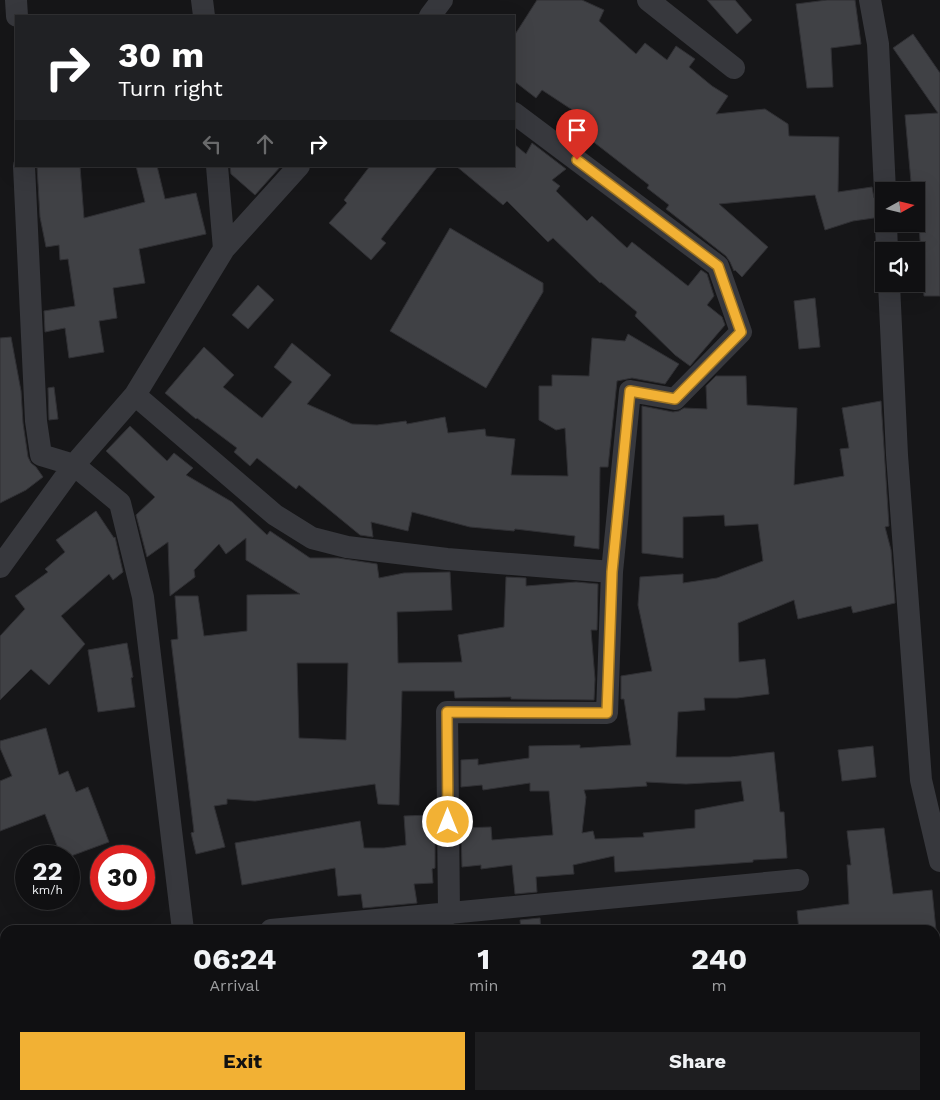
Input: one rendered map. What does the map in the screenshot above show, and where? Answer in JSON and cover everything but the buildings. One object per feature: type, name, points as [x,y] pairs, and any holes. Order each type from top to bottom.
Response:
[{"type":"street","points":[[16,0],[17,15]]},
{"type":"street","points":[[202,0],[204,15]]},
{"type":"street","points":[[431,15],[442,0]]},
{"type":"street","points":[[648,0],[734,68]]},
{"type":"street","points":[[870,0],[878,44],[885,182]]},
{"type":"street","points":[[449,914],[447,712],[607,713],[612,572],[630,391],[675,399],[741,332],[718,266],[515,114]]},
{"type":"street","points":[[24,167],[36,420],[40,446],[42,454],[74,466],[120,504],[143,597],[182,925]]},
{"type":"street","points":[[217,167],[224,249]]},
{"type":"street","points":[[0,567],[74,466],[135,395],[224,249],[298,167]]},
{"type":"street","points":[[889,292],[897,456],[921,780],[940,861]]},
{"type":"street","points":[[135,395],[275,515],[312,538],[347,547],[447,559],[612,572]]},
{"type":"street","points":[[327,925],[798,880]]},
{"type":"route","points":[[448,822],[447,712],[607,713],[612,572],[630,391],[675,399],[741,332],[718,266],[577,160]]}]
